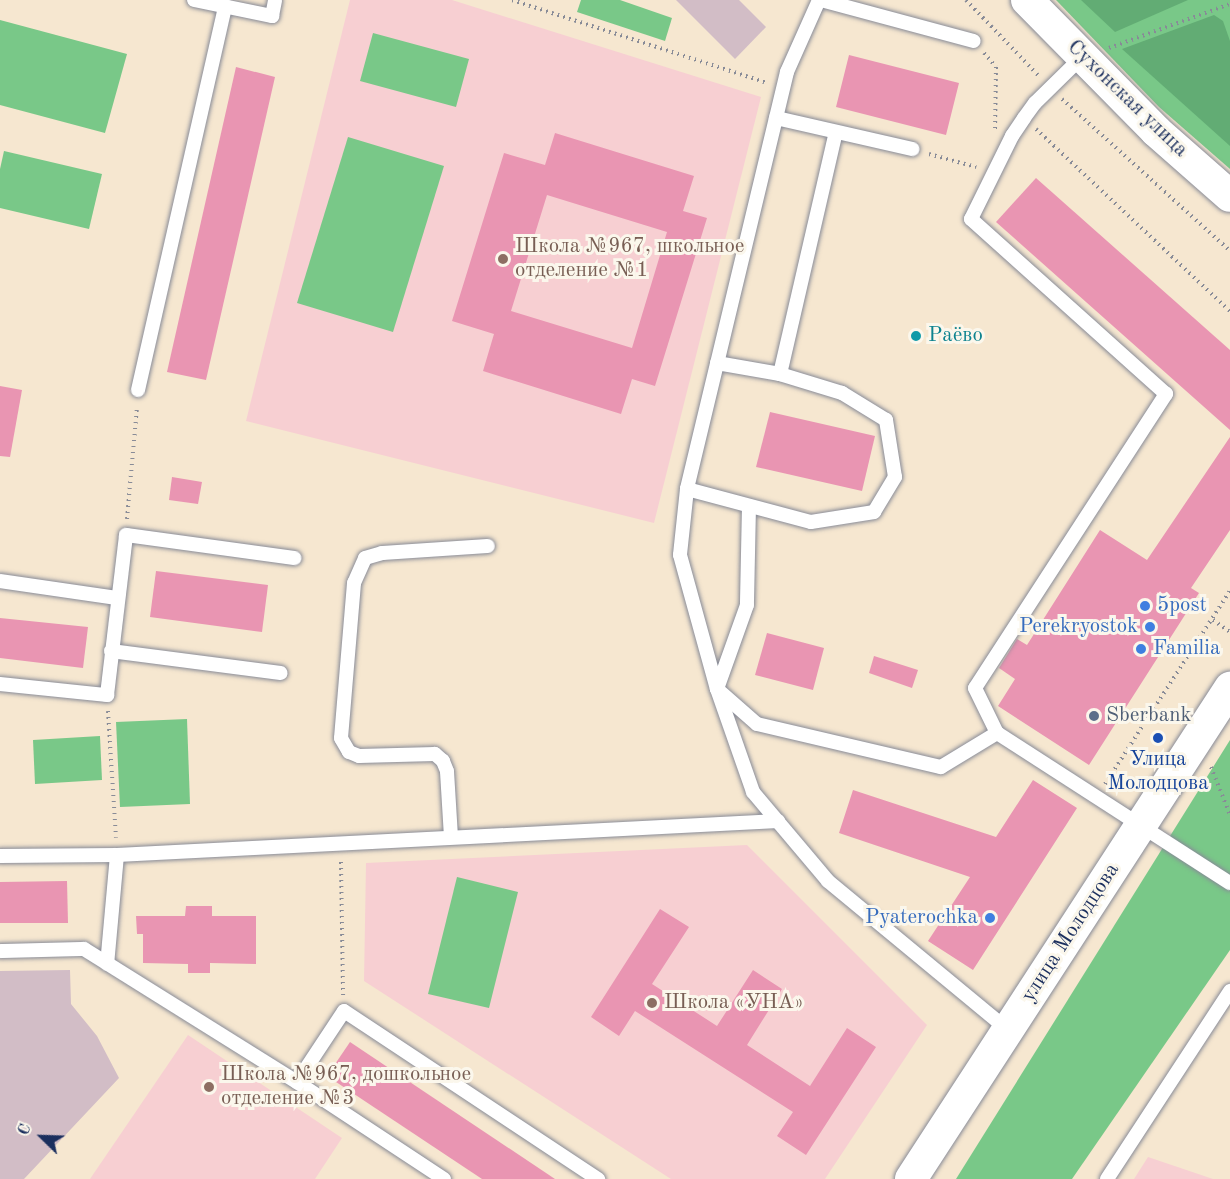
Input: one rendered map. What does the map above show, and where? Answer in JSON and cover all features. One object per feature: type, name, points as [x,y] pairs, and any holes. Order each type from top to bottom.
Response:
[{"type":"street","name":"Сухонская улица","points":[[1027,0],[1156,131],[1230,196]]},
{"type":"street","name":"улица Молодцова","points":[[911,1179],[1230,687]]},
{"type":"lane","points":[[194,0],[272,16],[275,0]]},
{"type":"lane","points":[[974,41],[820,0],[787,72],[687,489],[680,555],[717,689],[753,792],[828,881],[1008,1030]]},
{"type":"lane","points":[[138,390],[225,6]]},
{"type":"lane","points":[[1082,57],[1050,88],[1024,118],[971,219],[1166,394],[975,688],[997,733],[1098,796],[1230,884]]},
{"type":"lane","points":[[776,118],[913,149]]},
{"type":"lane","points":[[780,374],[836,132]]},
{"type":"lane","points":[[687,489],[811,522],[874,512],[895,477],[886,420],[842,393],[780,374],[717,363]]},
{"type":"lane","points":[[717,689],[747,605],[749,506]]},
{"type":"lane","points":[[0,684],[107,695],[126,534],[294,558]]},
{"type":"lane","points":[[451,837],[447,771],[443,761],[435,754],[359,756],[349,752],[341,738],[354,583],[365,558],[382,553],[488,546]]},
{"type":"lane","points":[[0,581],[117,598]]},
{"type":"lane","points":[[111,651],[281,673]]},
{"type":"lane","points":[[717,689],[757,724],[941,767],[997,733]]},
{"type":"lane","points":[[0,856],[117,855],[778,820]]},
{"type":"lane","points":[[107,964],[117,855]]},
{"type":"lane","points":[[0,951],[84,949],[297,1082],[444,1179]]},
{"type":"lane","points":[[1107,1179],[1230,991]]},
{"type":"lane","points":[[297,1082],[344,1011],[598,1179]]},
{"type":"path","points":[[512,0],[783,88]]},
{"type":"path","points":[[966,0],[1050,88]]},
{"type":"path","points":[[913,149],[994,172],[996,67],[974,41]]},
{"type":"path","points":[[1024,118],[1230,311]]},
{"type":"path","points":[[126,534],[138,390]]},
{"type":"path","points":[[1098,796],[1230,591]]},
{"type":"path","points":[[1212,620],[1230,632]]},
{"type":"path","points":[[107,695],[117,855]]},
{"type":"path","points":[[1209,763],[1230,815]]},
{"type":"path","points":[[340,843],[344,1011]]},
{"type":"shaded area","name":"Школа №967, школьное отделение №1","points":[[350,0],[452,0],[761,97],[654,523],[246,421]]},
{"type":"shaded area","points":[[676,0],[739,0],[766,27],[735,59]]},
{"type":"shaded area","name":"Школа «УНА»","points":[[747,845],[927,1025],[825,1179],[671,1179],[364,981],[366,863]]},
{"type":"shaded area","points":[[70,970],[71,1004],[97,1036],[119,1078],[24,1179],[0,1179],[0,971]]},
{"type":"shaded area","name":"Школа №967, дошкольное отделение №3","points":[[188,1035],[342,1138],[315,1179],[90,1179]]},
{"type":"shaded area","points":[[1148,1157],[1213,1179],[1134,1179]]},
{"type":"green space","points":[[581,0],[620,0],[672,18],[665,41],[577,12]]},
{"type":"green space","points":[[1056,0],[1230,0],[1230,169],[1159,107]]},
{"type":"green space","points":[[1081,0],[1188,0],[1115,32]]},
{"type":"green space","points":[[1214,15],[1223,21],[1230,41],[1230,146],[1122,49]]},
{"type":"green space","points":[[0,20],[127,54],[105,133],[0,105]]},
{"type":"green space","points":[[373,33],[469,59],[456,107],[360,81]]},
{"type":"green space","points":[[348,137],[444,166],[393,332],[297,303]]},
{"type":"green space","points":[[4,151],[102,174],[89,229],[0,208],[0,169]]},
{"type":"green space","points":[[187,719],[190,804],[120,807],[116,722]]},
{"type":"green space","points":[[100,736],[102,780],[35,784],[33,740]]},
{"type":"green space","points":[[1230,740],[1230,950],[1072,1179],[956,1179]]},
{"type":"green space","points":[[457,877],[518,892],[489,1008],[428,994]]},
{"type":"building","points":[[849,55],[959,83],[946,135],[836,107]]},
{"type":"building","points":[[236,67],[275,77],[206,380],[167,372]]},
{"type":"building","points":[[555,133],[694,176],[683,211],[707,218],[655,386],[632,379],[621,414],[483,371],[494,334],[452,321],[504,153],[545,165]],"holes":[[[547,195],[667,232],[632,348],[511,311]]]},
{"type":"building","points":[[1036,178],[1230,350],[1230,430],[996,222]]},
{"type":"building","points":[[0,386],[22,390],[10,457],[0,456]]},
{"type":"building","points":[[770,412],[875,436],[862,491],[756,467]]},
{"type":"building","points":[[1230,437],[1230,530],[1191,588],[1199,593],[1089,765],[998,706],[1015,679],[999,668],[1017,639],[1027,645],[1100,530],[1147,560]]},
{"type":"building","points":[[172,477],[202,482],[198,504],[169,500]]},
{"type":"building","points":[[156,571],[268,585],[262,632],[150,617]]},
{"type":"building","points":[[0,618],[88,627],[83,668],[0,658]]},
{"type":"building","points":[[767,633],[824,648],[813,690],[755,675]]},
{"type":"building","points":[[874,656],[918,670],[912,688],[869,673]]},
{"type":"building","points":[[1033,780],[1077,808],[973,970],[928,941],[970,877],[839,833],[853,790],[996,837]]},
{"type":"building","points":[[67,881],[68,923],[0,923],[0,882]]},
{"type":"building","points":[[186,906],[212,906],[212,916],[256,916],[256,964],[210,963],[210,973],[188,973],[188,964],[143,963],[143,934],[137,934],[136,916],[185,916]]},
{"type":"building","points":[[660,909],[689,927],[652,984],[717,1026],[753,970],[782,989],[747,1045],[810,1086],[847,1028],[876,1047],[806,1155],[777,1136],[793,1112],[635,1011],[619,1036],[591,1017]]},
{"type":"building","points":[[350,1042],[555,1179],[482,1179],[327,1076]]},
{"type":"place","name":"Школа №967, школьное отделение №1","points":[[503,259]]},
{"type":"place","name":"Раёво","points":[[916,336]]},
{"type":"place","name":"5post","points":[[1145,606]]},
{"type":"place","name":"Perekryostok","points":[[1150,627]]},
{"type":"place","name":"Familia","points":[[1141,649]]},
{"type":"place","name":"Sberbank","points":[[1094,716]]},
{"type":"place","name":"Улица Молодцова","points":[[1158,738]]},
{"type":"place","name":"Pyaterochka","points":[[990,918]]},
{"type":"place","name":"Школа «УНА»","points":[[652,1003]]},
{"type":"place","name":"Школа №967, дошкольное отделение №3","points":[[209,1087]]}]
